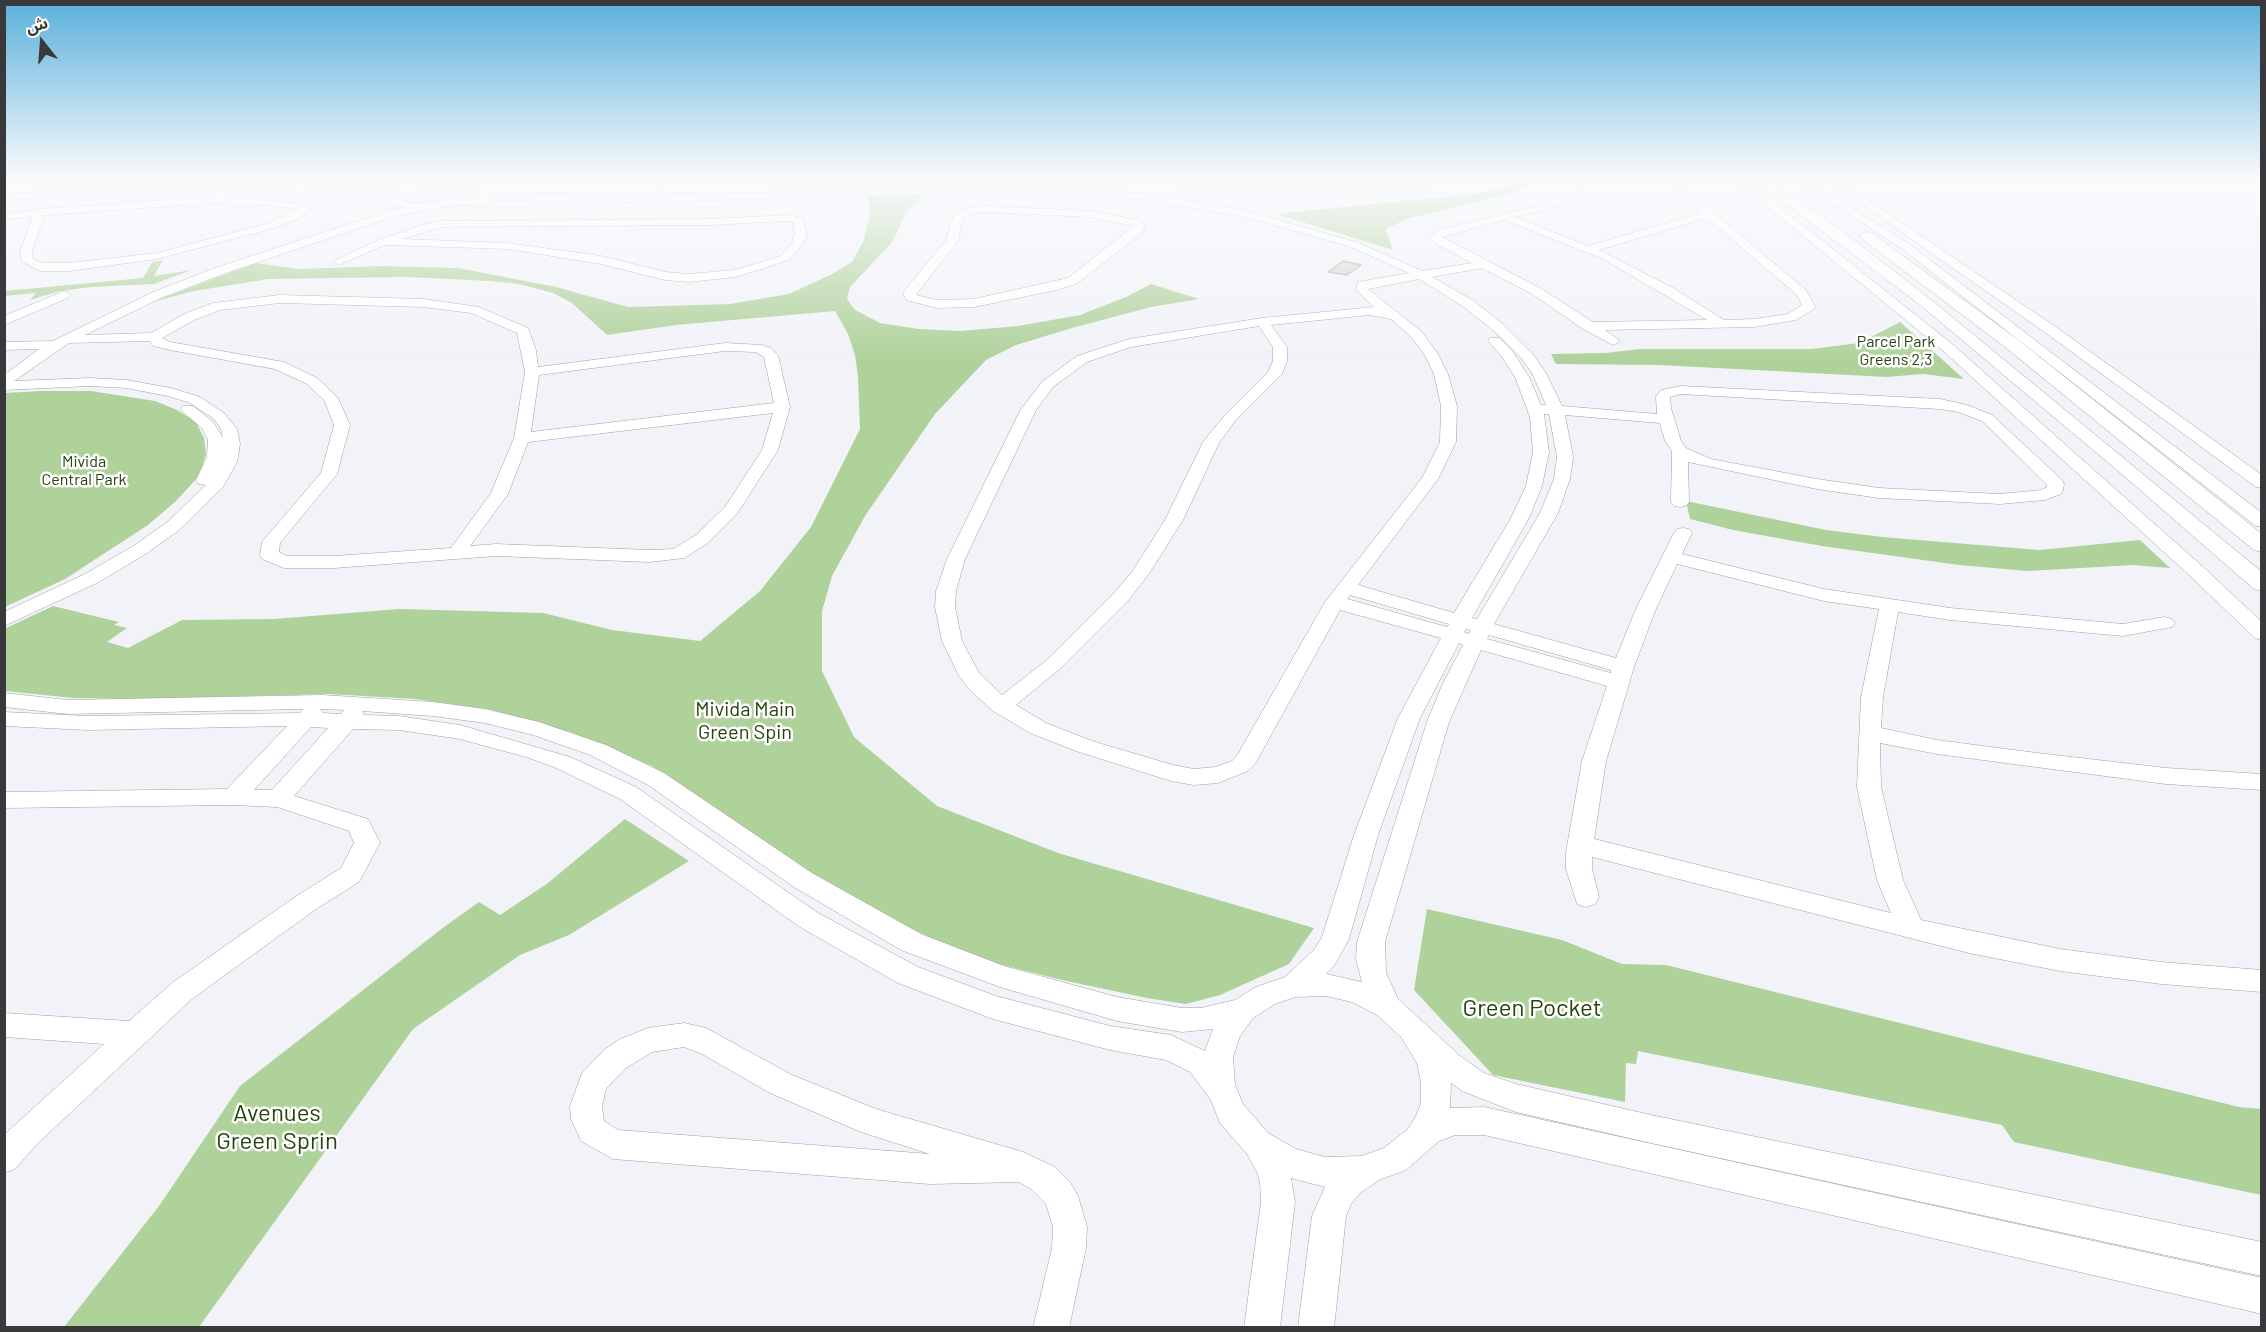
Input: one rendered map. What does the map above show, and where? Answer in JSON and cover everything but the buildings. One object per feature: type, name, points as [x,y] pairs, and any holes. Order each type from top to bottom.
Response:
[{"type":"main road","points":[[1840,238],[1906,287],[2168,503],[2262,584]]},
{"type":"main road","points":[[1879,238],[1903,253],[2262,545]]},
{"type":"main road","points":[[2134,475],[2151,482],[2170,484],[2177,483],[2180,480],[2179,477]]},
{"type":"main road","points":[[2168,503],[2168,498],[2184,496],[2213,505]]},
{"type":"street","points":[[31,238],[26,252],[27,261],[40,267],[69,267],[157,256],[224,238]]},
{"type":"street","points":[[4,384],[54,343],[117,304],[163,284],[302,238]]},
{"type":"street","points":[[4,366],[135,304],[208,275],[318,238]]},
{"type":"street","points":[[339,261],[394,238]]},
{"type":"street","points":[[383,242],[508,246],[601,261],[665,276],[689,278],[736,273],[784,258],[799,238]]},
{"type":"street","points":[[953,238],[909,292],[910,297],[937,304],[974,303],[1042,290],[1072,281],[1129,238]]},
{"type":"street","points":[[1333,238],[1355,245],[1483,314],[1514,342],[1539,373],[1557,414],[1565,457],[1557,495],[1538,536],[1479,634],[1454,683],[1438,722],[1406,820],[1371,942],[1372,973],[1387,1007]]},
{"type":"street","points":[[1437,238],[1440,242],[1536,291],[1612,341]]},
{"type":"street","points":[[1562,238],[1589,249],[1650,280],[1724,324]]},
{"type":"street","points":[[1589,249],[1626,238]]},
{"type":"street","points":[[1588,326],[1766,322],[1791,317],[1808,309],[1809,303],[1802,293],[1737,238]]},
{"type":"street","points":[[1819,238],[1946,346],[2113,499],[2195,570],[2262,634]]},
{"type":"street","points":[[1882,238],[2262,522]]},
{"type":"street","points":[[1917,238],[2042,324],[2262,483]]},
{"type":"street","points":[[1388,313],[1361,287],[1370,283],[1421,280],[1491,267]]},
{"type":"street","points":[[1295,986],[1324,958],[1335,939],[1366,835],[1409,718],[1456,628],[1520,518],[1534,486],[1540,452],[1536,413],[1522,377],[1508,355],[1494,340],[1452,303],[1421,280]]},
{"type":"street","points":[[4,321],[64,295]]},
{"type":"street","points":[[4,346],[54,343],[134,350],[189,317],[218,306],[280,299],[424,303],[474,310],[523,331],[532,372],[522,438],[499,494],[457,552]]},
{"type":"street","points":[[1368,311],[1388,313],[1396,316],[1417,336],[1437,364],[1445,384],[1450,430],[1444,454],[1430,479],[1341,595],[1302,658],[1247,759],[1240,766],[1218,775],[1182,776],[1083,746],[1038,728],[1001,706],[979,686],[960,658],[948,624],[946,591],[956,559],[1034,400],[1063,371],[1105,350],[1155,338],[1262,322],[1368,311]]},
{"type":"street","points":[[1001,706],[1062,657],[1121,597],[1174,520],[1211,442],[1230,418],[1275,374],[1280,361],[1280,347],[1262,322]]},
{"type":"street","points":[[158,337],[279,364],[312,381],[331,398],[342,425],[329,474],[271,542],[269,555],[284,562],[334,562],[457,552],[560,550],[650,556],[677,554],[702,539],[731,510],[770,450],[782,407],[771,355],[757,348],[725,347],[532,372]]},
{"type":"street","points":[[4,352],[54,343]]},
{"type":"street","points":[[4,384],[109,383],[171,392],[195,400],[219,416],[229,429],[232,444],[229,462],[217,483],[172,526],[100,573],[4,621]]},
{"type":"street","points":[[4,391],[55,388],[99,389],[136,393],[166,400],[186,408],[201,418],[213,432],[217,449],[212,466],[199,486],[160,523],[85,572],[4,612]]},
{"type":"street","points":[[1681,390],[1940,404],[1962,408],[1987,418],[2056,484],[2055,490],[2044,495],[2000,498],[1879,493],[1750,472],[1700,460],[1680,451],[1673,441],[1667,423],[1663,397],[1666,393],[1681,390]]},
{"type":"street","points":[[522,438],[782,407]]},
{"type":"street","points":[[1536,413],[1667,423]]},
{"type":"street","points":[[1680,451],[1680,502]]},
{"type":"street","points":[[1586,897],[1579,869],[1580,845],[1594,761],[1620,674],[1645,611],[1683,533]]},
{"type":"street","points":[[1671,557],[1783,586],[1890,605],[2094,629],[2122,630],[2165,623]]},
{"type":"street","points":[[1341,595],[1620,674]]},
{"type":"street","points":[[1890,605],[1872,697],[1869,787],[1890,880],[1911,928]]},
{"type":"street","points":[[4,700],[68,707],[322,702],[354,713],[399,723],[460,732],[509,744],[562,762],[628,793],[809,920],[908,975],[984,1004],[1022,1015],[1110,1038],[1171,1048],[1187,1054],[1201,1063],[1210,1074],[1231,1113],[1257,1143],[1272,1167],[1278,1202],[1262,1328]]},
{"type":"street","points":[[232,796],[322,702]]},
{"type":"street","points":[[4,718],[88,723],[280,719],[304,721],[354,713],[433,709],[485,716],[538,729],[598,750],[666,785],[803,880],[867,919],[911,942],[1000,976],[1117,1009],[1182,1020],[1202,1020],[1243,1010],[1266,995],[1295,986],[1326,985],[1358,992],[1387,1007],[1449,1065],[1486,1089],[1641,1127],[2262,1259]]},
{"type":"street","points":[[278,799],[354,713]]},
{"type":"street","points":[[1869,733],[1937,747],[2041,762],[2166,776],[2262,782]]},
{"type":"street","points":[[4,800],[232,796],[278,799],[358,825],[367,843],[350,875],[307,902],[182,991],[25,1135],[4,1158]]},
{"type":"street","points":[[1580,845],[1911,928],[2060,960],[2161,973],[2262,981]]},
{"type":"street","points":[[1231,1113],[1220,1085],[1218,1057],[1227,1031],[1243,1010]]},
{"type":"street","points":[[4,1025],[136,1034]]},
{"type":"street","points":[[1257,1143],[1289,1162],[1325,1172],[1362,1171],[1407,1149],[1430,1122],[1436,1103],[1436,1083],[1432,1063],[1424,1045],[1411,1028]]},
{"type":"street","points":[[1023,1167],[930,1169],[613,1144],[592,1131],[587,1119],[586,1106],[593,1082],[615,1059],[648,1040],[684,1035],[696,1037],[782,1084],[872,1122],[1023,1167],[1043,1178],[1058,1193],[1066,1207],[1070,1227],[1069,1248],[1051,1328]]},
{"type":"street","points":[[1316,1328],[1323,1249],[1332,1207],[1348,1182],[1407,1149],[1428,1131],[1454,1121],[1484,1121],[2262,1296]]},
{"type":"street","points":[[1753,1150],[1755,1183]]},
{"type":"street","points":[[1927,1187],[1937,1224]]},
{"type":"green space","name":"Mivida Main Green Spin","points":[[864,238],[894,238],[850,287],[847,299],[855,310],[880,323],[919,329],[960,331],[1018,326],[1080,315],[1126,297],[1151,284],[1199,299],[1151,307],[1016,345],[986,360],[935,414],[865,516],[832,576],[822,611],[822,671],[854,737],[937,806],[1058,853],[1314,928],[1289,964],[1220,995],[1186,1004],[1062,980],[971,957],[824,887],[652,766],[573,733],[492,710],[415,699],[329,694],[134,699],[73,698],[5,691],[4,629],[53,606],[119,622],[114,625],[127,628],[107,642],[128,648],[182,620],[274,619],[399,609],[543,613],[612,630],[700,641],[760,591],[811,527],[860,429],[855,355],[848,334],[835,311],[676,325],[607,335],[572,303],[553,293],[519,284],[407,277],[268,279],[194,291],[152,302],[255,263],[299,269],[381,266],[458,268],[556,287],[628,307],[730,304],[789,294],[832,274],[852,262]]},
{"type":"green space","points":[[1355,238],[1388,238],[1393,250]]},
{"type":"green space","points":[[163,260],[154,276],[192,270],[154,284],[60,291],[30,300],[36,293],[5,296],[5,291],[143,278],[152,262]]},
{"type":"green space","name":"Parcel Park Greens 2,3","points":[[1900,322],[1964,379],[1923,374],[1887,377],[1660,365],[1556,364],[1551,354],[1605,353],[1640,349],[1811,349],[1859,343]]},
{"type":"green space","name":"Mivida Central Park","points":[[91,391],[155,401],[177,410],[196,422],[204,438],[206,454],[199,476],[176,501],[148,525],[65,579],[5,607],[5,393]]},
{"type":"green space","points":[[1686,501],[1826,530],[1882,537],[2039,550],[2140,540],[2170,568],[2133,565],[2028,571],[1959,565],[1822,546],[1733,530],[1690,519]]},
{"type":"green space","name":"Avenues Green Sprin","points":[[625,819],[689,861],[569,935],[520,955],[413,1029],[199,1327],[64,1327],[159,1206],[240,1086],[479,902],[500,915],[548,883]]},
{"type":"green space","name":"Green Pocket","points":[[1427,909],[1562,940],[1622,964],[1666,965],[2239,1107],[2261,1109],[2261,1195],[2014,1142],[2002,1125],[1638,1051],[1636,1064],[1626,1063],[1625,1102],[1493,1075],[1414,990]]}]
